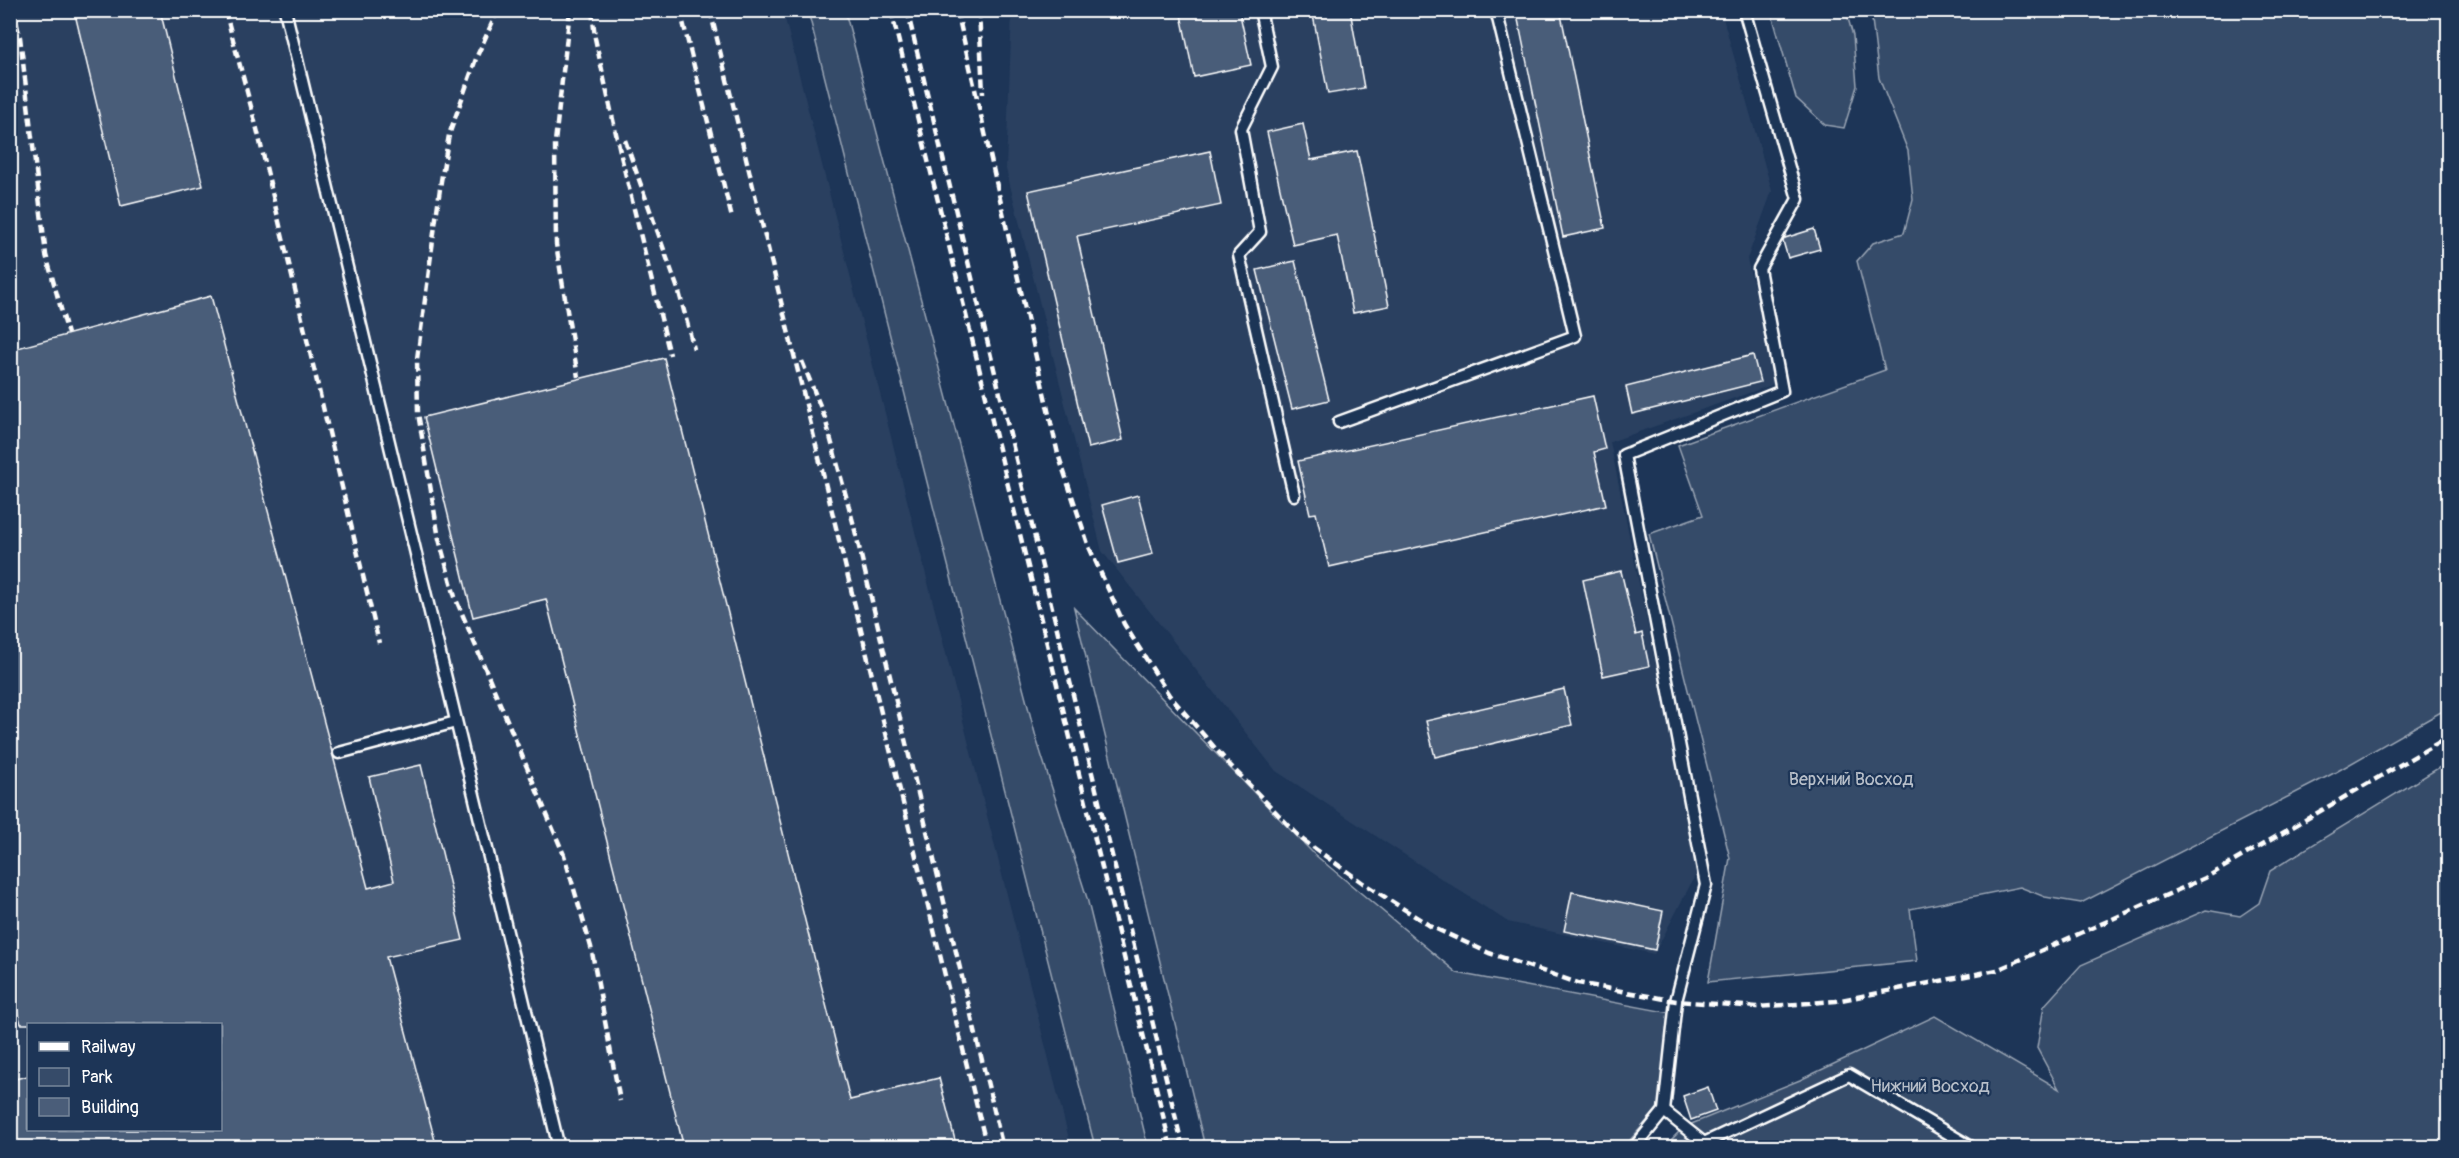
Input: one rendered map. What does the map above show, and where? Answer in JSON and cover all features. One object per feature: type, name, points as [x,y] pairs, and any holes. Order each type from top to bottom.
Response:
[{"type":"lane","points":[[285,10],[559,1148]]},
{"type":"lane","points":[[1260,10],[1272,67],[1241,129],[1260,232],[1239,255],[1294,495]]},
{"type":"lane","points":[[1339,422],[1575,336],[1496,10]]},
{"type":"lane","points":[[1634,1148],[1664,1111],[1676,1001],[1706,885],[1624,455],[1782,391],[1759,269],[1798,199],[1744,10]]},
{"type":"lane","points":[[339,753],[456,722]]},
{"type":"lane","points":[[1664,1111],[1705,1146],[1849,1075],[1973,1148]]},
{"type":"shaded area","points":[[10,11],[783,11],[1071,1147],[11,1147]]},
{"type":"shaded area","points":[[1012,11],[1721,11],[1772,191],[1747,259],[1777,383],[1610,442],[1698,870],[1654,954],[1508,922],[1276,771],[1102,551],[1006,169]]},
{"type":"green space","points":[[808,11],[845,11],[1037,741],[1087,898],[1148,1147],[1095,1147]]},
{"type":"green space","points":[[1771,11],[1846,11],[1853,36],[1857,86],[1844,128],[1825,125],[1796,98]]},
{"type":"green space","name":"Верхний Восход","points":[[1871,11],[2448,11],[2448,708],[2336,772],[2081,903],[2045,897],[2020,887],[1910,909],[1917,961],[1708,982],[1730,858],[1649,534],[1703,515],[1678,445],[1885,370],[1857,261],[1873,243],[1904,233],[1913,199],[1908,151],[1879,78]]},
{"type":"green space","points":[[1074,608],[1314,854],[1457,973],[1671,1013],[1659,1107],[1624,1147],[1205,1147]]},
{"type":"green space","name":"Нижний Восход","points":[[2448,762],[2448,1147],[1663,1148],[1684,1127],[1800,1080],[1935,1016],[2059,1089],[2037,1048],[2044,1006],[2081,965],[2206,910],[2240,916],[2259,903],[2270,871]]},
{"type":"building","points":[[74,10],[160,10],[203,186],[121,206]]},
{"type":"building","points":[[1180,10],[1239,10],[1251,65],[1194,77]]},
{"type":"building","points":[[1312,10],[1350,10],[1364,88],[1328,94]]},
{"type":"building","points":[[1516,10],[1560,10],[1605,228],[1563,237]]},
{"type":"building","points":[[1303,124],[1311,160],[1357,151],[1389,306],[1353,313],[1337,235],[1293,245],[1267,132]]},
{"type":"building","points":[[1210,151],[1221,205],[1077,236],[1123,440],[1088,448],[1028,191]]},
{"type":"building","points":[[1814,229],[1820,249],[1788,258],[1783,241],[1785,238]]},
{"type":"building","points":[[1295,261],[1329,400],[1292,409],[1257,270]]},
{"type":"building","points":[[211,296],[368,888],[394,881],[369,777],[421,765],[463,940],[386,957],[437,1148],[10,1148],[10,1080],[27,1076],[27,1131],[222,1131],[222,1023],[21,1024],[10,987],[10,350]]},
{"type":"building","points":[[1753,355],[1760,382],[1632,414],[1626,387]]},
{"type":"building","points":[[664,358],[850,1100],[939,1078],[957,1148],[684,1148],[546,599],[473,617],[424,417]]},
{"type":"building","points":[[1593,396],[1605,449],[1594,452],[1606,505],[1329,567],[1316,513],[1310,514],[1298,461]]},
{"type":"building","points":[[1138,495],[1153,554],[1118,563],[1102,505]]},
{"type":"building","points":[[1621,571],[1636,635],[1642,633],[1649,666],[1603,676],[1583,580]]},
{"type":"building","points":[[1564,689],[1572,725],[1435,757],[1426,721]]},
{"type":"building","points":[[1572,892],[1663,911],[1655,950],[1564,931]]},
{"type":"building","points":[[1708,1087],[1716,1111],[1691,1120],[1683,1096]]},
{"type":"railway","points":[[13,10],[20,37],[46,255],[68,334]]},
{"type":"railway","points":[[225,10],[257,129],[379,643]]},
{"type":"railway","points":[[498,10],[477,56],[449,135],[417,359],[418,413],[439,539],[455,597],[564,855],[591,947],[620,1101]]},
{"type":"railway","points":[[570,10],[555,142],[556,244],[578,377]]},
{"type":"railway","points":[[592,10],[595,38],[621,156],[670,355]]},
{"type":"railway","points":[[680,10],[732,218]]},
{"type":"railway","points":[[710,10],[987,1148]]},
{"type":"railway","points":[[891,10],[1171,1148]]},
{"type":"railway","points":[[907,10],[1183,1148]]},
{"type":"railway","points":[[957,10],[1058,454],[1089,547],[1124,624],[1169,695],[1228,763],[1303,840],[1363,883],[1432,927],[1489,953],[1578,983],[1676,1001],[1757,1007],[1836,1001],[1997,970],[2205,878],[2448,737]]},
{"type":"railway","points":[[979,10],[983,94]]},
{"type":"railway","points":[[625,140],[679,292],[694,349]]},
{"type":"railway","points":[[802,361],[825,418],[853,522],[1003,1148]]}]
